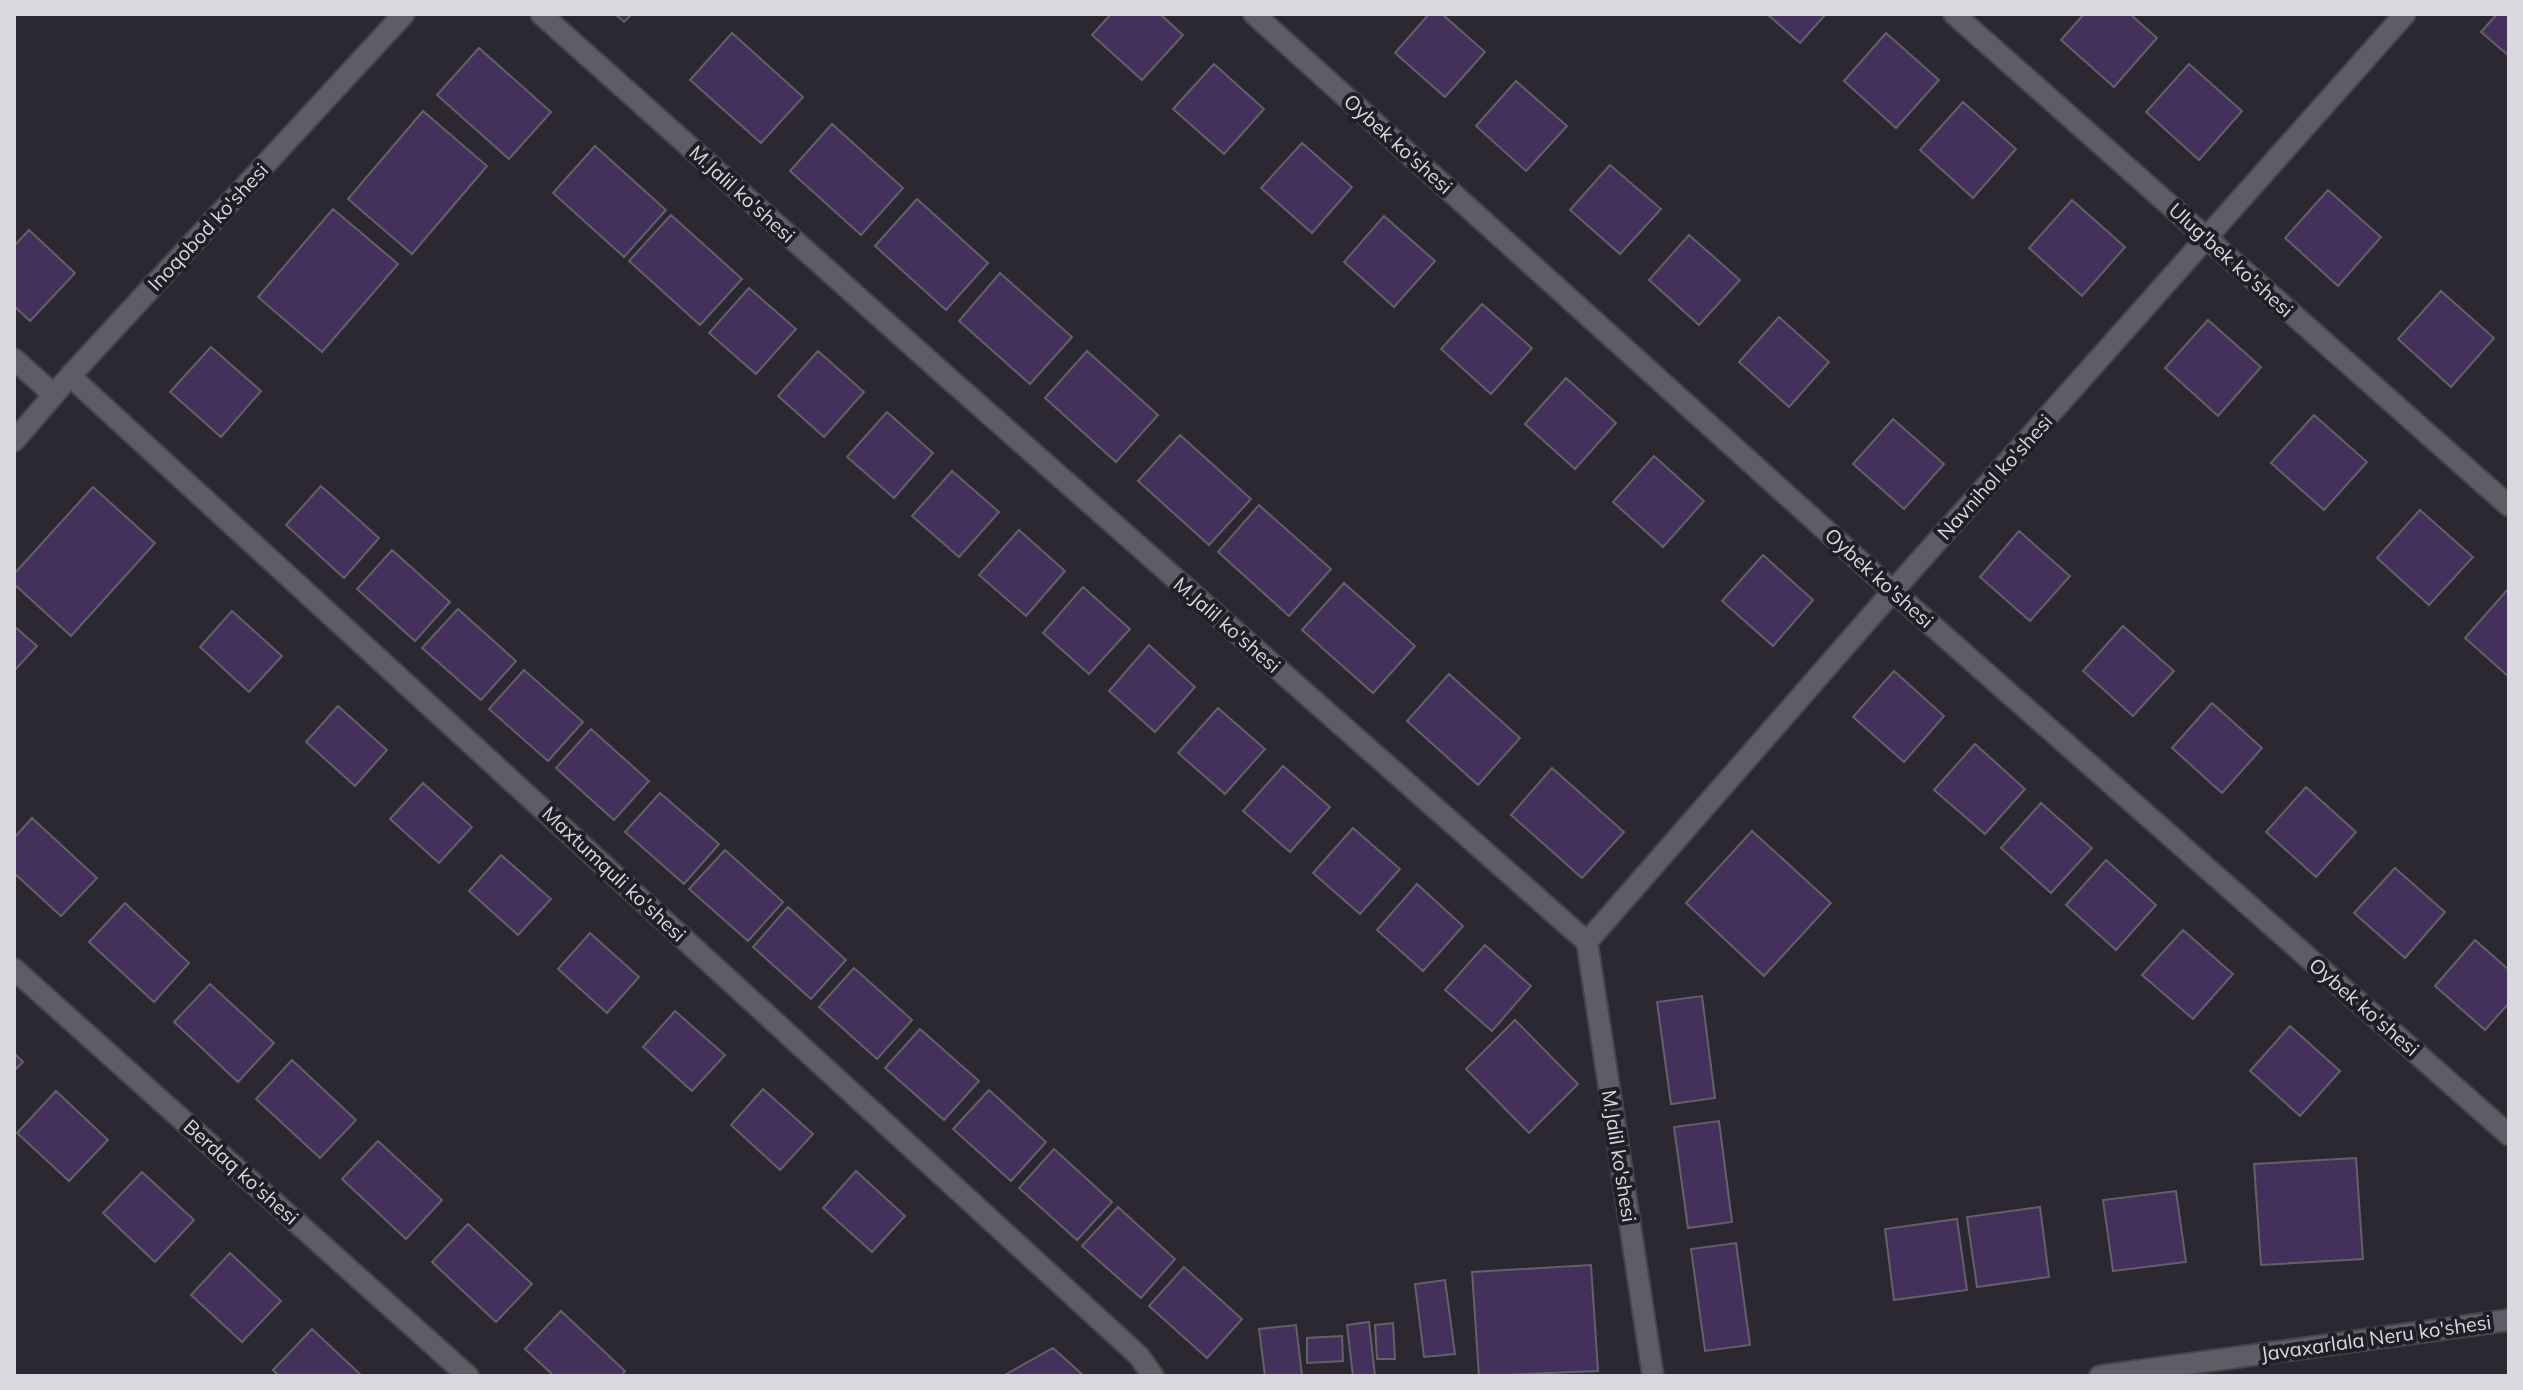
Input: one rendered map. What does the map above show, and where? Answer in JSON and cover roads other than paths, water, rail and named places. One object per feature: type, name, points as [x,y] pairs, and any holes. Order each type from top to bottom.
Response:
[{"type":"street","name":"Inoqobod ko'shesi","points":[[14,441],[70,376],[404,14]]},
{"type":"street","name":"M.Jalil ko'shesi","points":[[541,14],[934,366],[1587,942],[1653,1376]]},
{"type":"street","name":"Oybek ko'shesi","points":[[1254,14],[1893,591],[2509,1135]]},
{"type":"street","name":"Ulug'bek ko'shesi","points":[[1954,14],[2509,506]]},
{"type":"street","name":"Navnihol ko'shesi","points":[[1587,942],[1893,591],[2405,14]]},
{"type":"street","points":[[14,359],[54,395]]},
{"type":"street","name":"Maxtumquli ko'shesi","points":[[70,376],[1139,1356],[1153,1376]]},
{"type":"street","name":"Berdaq ko'shesi","points":[[14,969],[468,1376]]},
{"type":"street","name":"Javaxarlala Neru ko'shesi","points":[[2100,1376],[2509,1320]]}]
